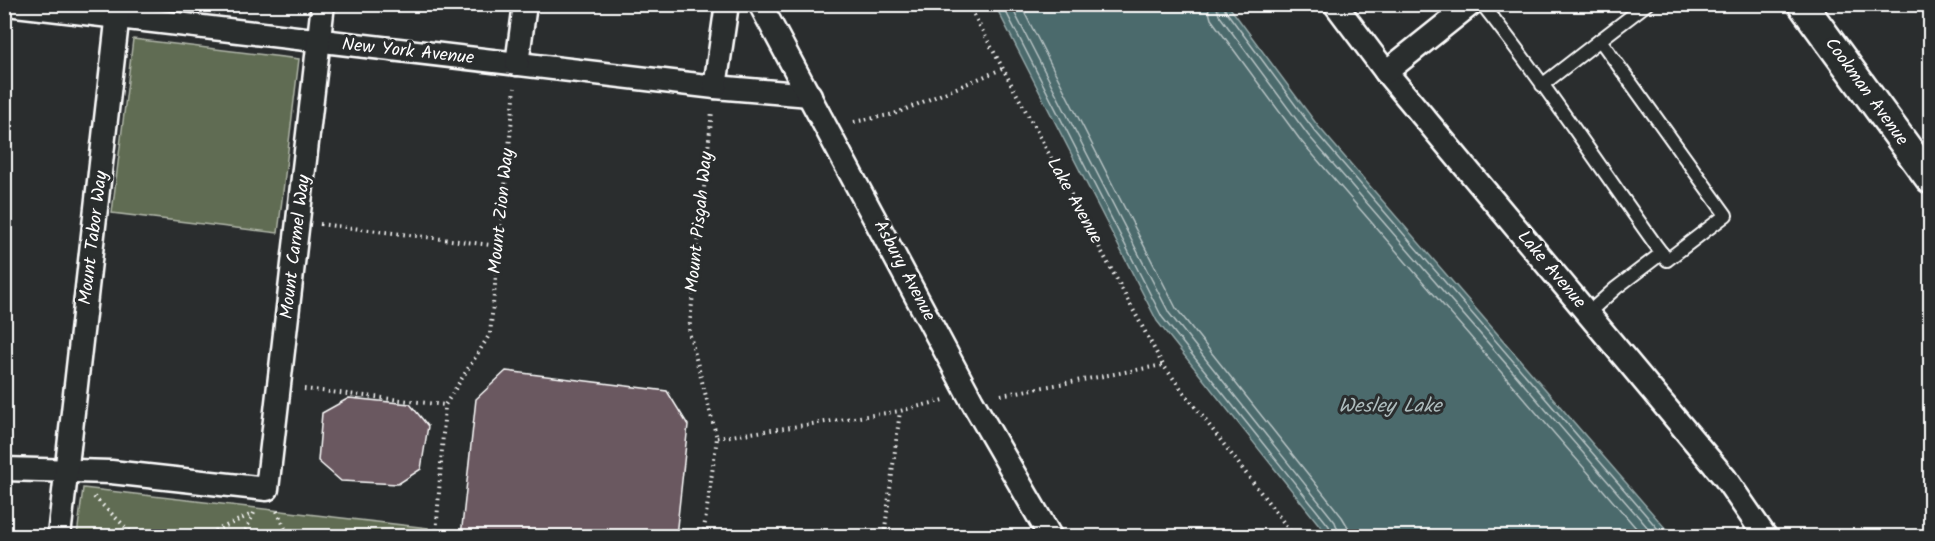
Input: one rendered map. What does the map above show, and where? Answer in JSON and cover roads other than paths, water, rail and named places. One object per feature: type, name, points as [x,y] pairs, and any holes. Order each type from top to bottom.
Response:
[{"type":"street","name":"New York Avenue","points":[[7,4],[118,11],[318,42],[715,87],[810,95]]},
{"type":"street","name":"Mount Carmel Way","points":[[67,471],[123,473],[267,489],[323,4]]},
{"type":"street","points":[[517,64],[525,4]]},
{"type":"street","points":[[715,87],[727,4]]},
{"type":"street","name":"Asbury Avenue","points":[[760,4],[972,401],[1050,537]]},
{"type":"street","name":"Lake Avenue","points":[[1335,4],[1386,72],[1725,478],[1765,537]]},
{"type":"street","points":[[1386,72],[1471,4]]},
{"type":"street","name":"Cookman Avenue","points":[[1802,4],[1930,179]]},
{"type":"street","name":"Mount Tabor Way","points":[[58,537],[118,11]]},
{"type":"street","points":[[4,469],[67,471]]},
{"type":"lane","points":[[1482,4],[1667,260],[1726,215],[1600,40]]},
{"type":"lane","points":[[1542,85],[1647,4]]},
{"type":"lane","points":[[1588,313],[1662,253]]},
{"type":"water","name":"Wesley Lake","points":[[995,5],[1228,5],[1318,126],[1672,536],[1328,536],[1157,321]]}]
